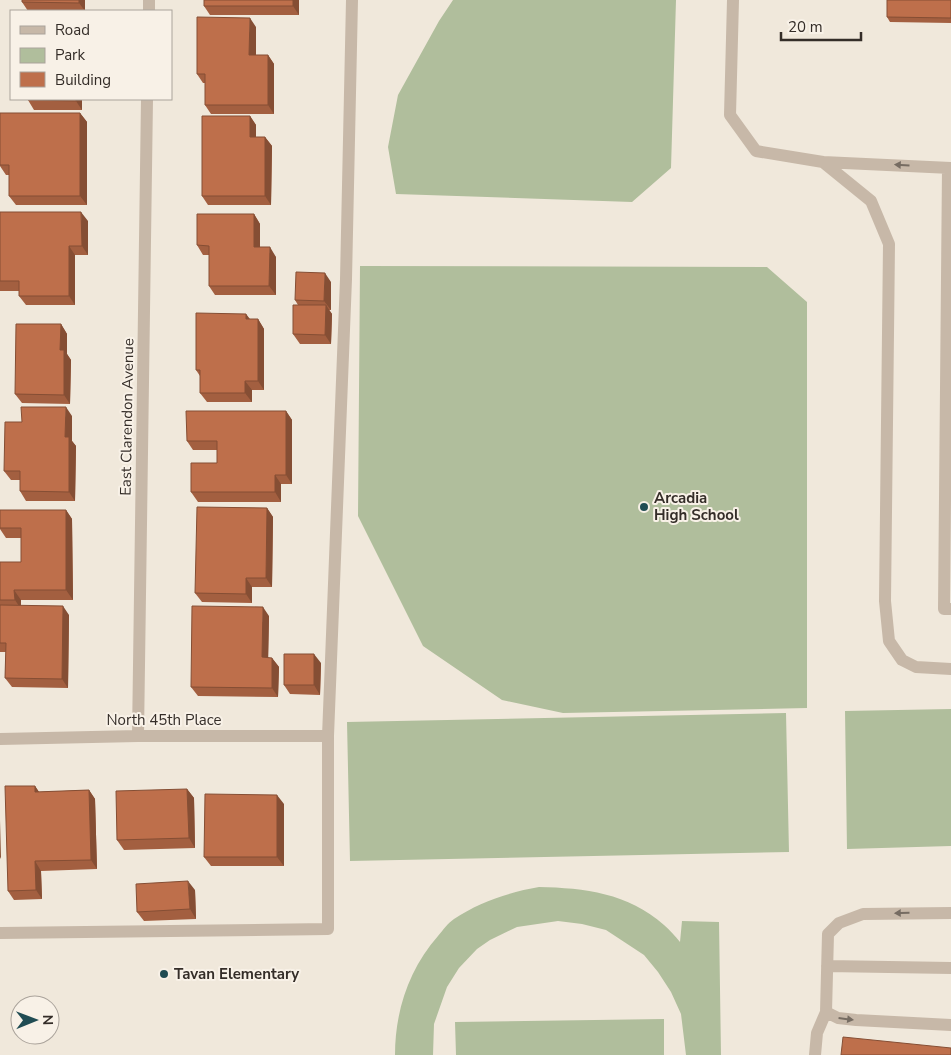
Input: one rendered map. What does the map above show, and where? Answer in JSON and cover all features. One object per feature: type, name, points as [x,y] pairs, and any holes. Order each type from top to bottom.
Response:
[{"type":"street","points":[[0,933],[328,929],[328,736],[346,279],[352,0]]},
{"type":"street","points":[[733,0],[730,115],[756,151],[823,162],[950,168],[944,609],[951,609]]},
{"type":"street","name":"East Clarendon Avenue","points":[[138,736],[147,100]]},
{"type":"street","points":[[823,162],[871,201],[889,244],[885,601],[888,641],[902,660],[916,667],[951,669]]},
{"type":"street","name":"North 45th Place","points":[[0,739],[138,736],[328,736]]},
{"type":"street","points":[[815,1055],[817,1033],[826,1012],[828,934],[839,923],[863,914],[951,913]]},
{"type":"street","points":[[827,966],[951,968]]},
{"type":"street","points":[[826,1012],[838,1018],[847,1019],[951,1024]]},
{"type":"green space","points":[[453,0],[676,0],[671,168],[632,202],[396,194],[388,147],[398,95],[439,21]]},
{"type":"green space","points":[[360,266],[767,267],[807,302],[807,708],[563,713],[502,700],[423,646],[358,516]]},
{"type":"green space","points":[[951,709],[951,846],[847,849],[845,711]]},
{"type":"green space","points":[[786,713],[789,852],[350,861],[347,722]]},
{"type":"green space","points":[[539,887],[589,891],[621,899],[650,914],[680,942],[682,921],[719,922],[721,1055],[686,1055],[681,1014],[671,992],[644,955],[606,930],[558,921],[517,927],[490,940],[477,949],[459,968],[447,987],[434,1024],[433,1055],[395,1055],[398,1022],[406,991],[419,962],[446,927],[464,913],[484,903],[506,895]]},
{"type":"green space","points":[[664,1019],[664,1055],[456,1055],[455,1022]]},
{"type":"building","points":[[22,0],[79,0],[79,3],[22,2]]},
{"type":"building","points":[[204,0],[293,0],[293,6],[204,6]]},
{"type":"building","points":[[887,0],[951,0],[951,18],[887,17]]},
{"type":"building","points":[[197,17],[250,18],[249,55],[268,55],[268,105],[205,105],[205,74],[197,74]]},
{"type":"building","points":[[28,100],[76,100],[76,101]]},
{"type":"building","points":[[0,113],[80,113],[80,196],[9,196],[9,165],[0,165]]},
{"type":"building","points":[[202,116],[250,116],[250,137],[265,137],[265,196],[202,196]]},
{"type":"building","points":[[0,212],[81,212],[82,246],[69,246],[69,296],[19,296],[19,281],[0,281]]},
{"type":"building","points":[[197,214],[254,214],[254,247],[270,247],[269,286],[209,286],[209,246],[197,245]]},
{"type":"building","points":[[296,272],[325,273],[324,301],[295,300]]},
{"type":"building","points":[[293,305],[326,305],[325,335],[293,334]]},
{"type":"building","points":[[196,313],[246,314],[246,319],[258,319],[258,381],[245,381],[245,393],[200,393],[200,370],[196,370]]},
{"type":"building","points":[[16,324],[61,324],[60,350],[64,350],[64,395],[15,394]]},
{"type":"building","points":[[21,407],[66,407],[65,437],[69,437],[69,492],[20,491],[20,471],[4,471],[5,422],[22,422]]},
{"type":"building","points":[[186,411],[286,411],[286,475],[275,475],[275,492],[191,492],[191,463],[217,463],[217,441],[187,441]]},
{"type":"building","points":[[197,507],[267,508],[266,578],[246,578],[246,594],[195,593]]},
{"type":"building","points":[[0,510],[66,510],[66,590],[14,590],[15,600],[0,600],[0,562],[21,562],[21,528],[0,528]]},
{"type":"building","points":[[0,605],[63,606],[62,679],[5,678],[6,643],[0,643]]},
{"type":"building","points":[[192,606],[263,607],[262,657],[272,658],[272,688],[191,687]]},
{"type":"building","points":[[284,654],[314,654],[314,685],[284,685]]},
{"type":"building","points":[[5,786],[35,786],[35,792],[89,790],[91,860],[35,861],[36,890],[8,891]]},
{"type":"building","points":[[187,789],[189,838],[117,840],[116,791]]},
{"type":"building","points":[[205,794],[277,795],[277,857],[204,857]]},
{"type":"building","points":[[188,881],[190,909],[137,912],[136,884]]},
{"type":"building","points":[[843,1037],[951,1048],[951,1055],[841,1055]]},
{"type":"place","name":"Arcadia High School","points":[[644,507]]},
{"type":"place","name":"Tavan Elementary","points":[[164,974]]}]
